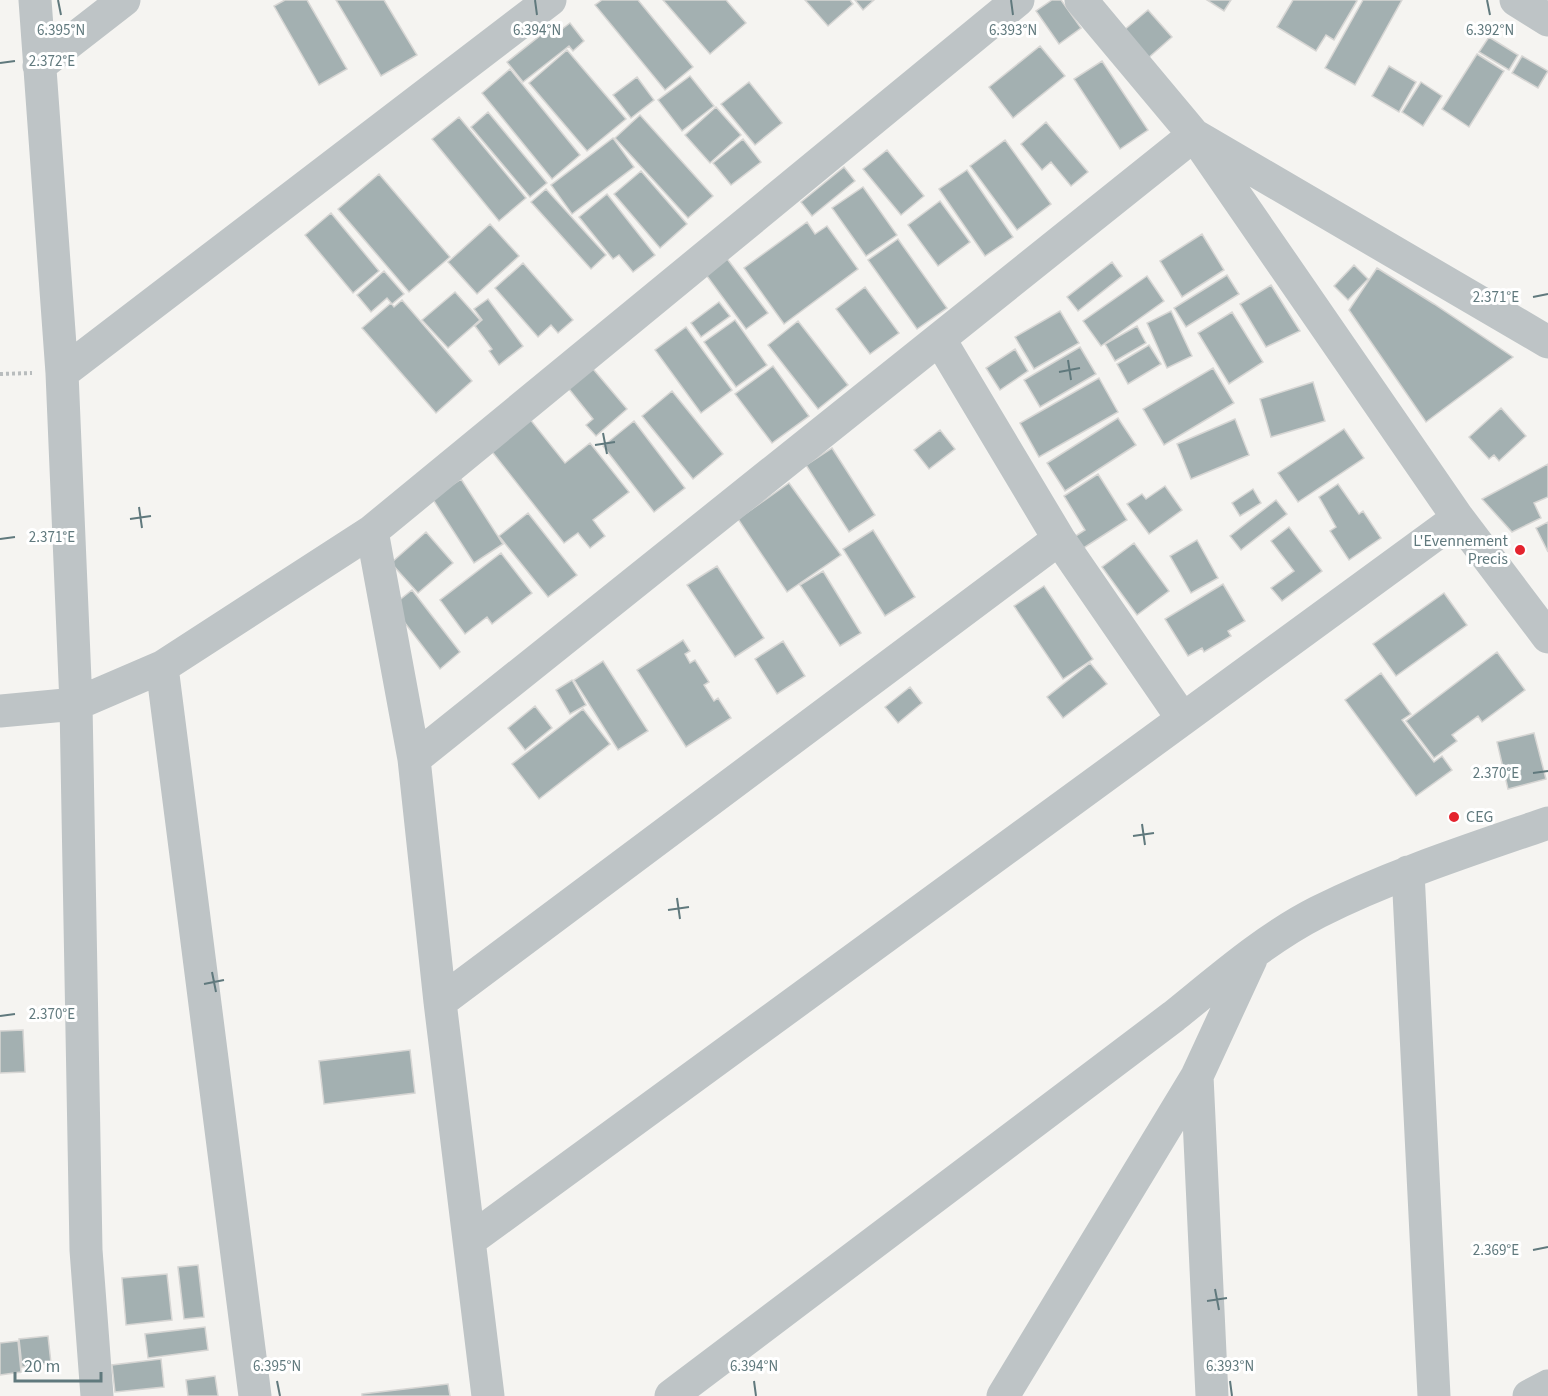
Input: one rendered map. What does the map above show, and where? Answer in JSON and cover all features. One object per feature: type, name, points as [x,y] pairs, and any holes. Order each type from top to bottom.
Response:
[{"type":"street","points":[[36,0],[62,373],[76,704],[86,1250],[97,1396]]},
{"type":"street","points":[[39,66],[124,0]]},
{"type":"street","points":[[62,373],[550,0]]},
{"type":"street","points":[[0,711],[76,704],[162,667],[372,531],[1018,0]]},
{"type":"street","points":[[1081,0],[1194,135],[1458,518],[1548,637]]},
{"type":"street","points":[[1516,0],[1548,20]]},
{"type":"street","points":[[414,759],[1194,135]]},
{"type":"street","points":[[1194,135],[1548,342]]},
{"type":"street","points":[[940,340],[1059,539],[1182,718]]},
{"type":"street","points":[[470,1240],[1458,518]]},
{"type":"street","points":[[372,531],[414,759],[440,1002],[488,1396]]},
{"type":"street","points":[[440,1002],[1059,539]]},
{"type":"street","points":[[162,667],[255,1396]]},
{"type":"street","points":[[671,1396],[1174,1016],[1254,952],[1317,913],[1408,872],[1548,823]]},
{"type":"street","points":[[1408,872],[1434,1396]]},
{"type":"street","points":[[1003,1396],[1197,1076],[1254,952]]},
{"type":"street","points":[[1197,1076],[1212,1396]]},
{"type":"street","points":[[1529,1396],[1548,1386]]},
{"type":"building","points":[[285,0],[307,0],[347,69],[319,85],[274,6]]},
{"type":"building","points":[[336,0],[384,0],[417,55],[381,76]]},
{"type":"building","points":[[602,0],[638,0],[693,67],[665,90],[595,5]]},
{"type":"building","points":[[663,0],[726,0],[746,23],[710,54]]},
{"type":"building","points":[[805,0],[850,0],[853,4],[828,26]]},
{"type":"building","points":[[855,0],[874,0],[863,10]]},
{"type":"building","points":[[1052,0],[1061,0],[1081,28],[1059,44],[1036,11]]},
{"type":"building","points":[[1207,0],[1231,0],[1224,11]]},
{"type":"building","points":[[1293,0],[1357,1],[1334,40],[1326,35],[1316,51],[1277,27]]},
{"type":"building","points":[[1363,0],[1402,0],[1355,85],[1325,68]]},
{"type":"building","points":[[1148,10],[1172,37],[1147,59],[1123,31]]},
{"type":"building","points":[[556,23],[562,29],[570,23],[584,41],[573,51],[569,46],[523,82],[507,62]]},
{"type":"building","points":[[1489,37],[1518,55],[1509,70],[1479,52]]},
{"type":"building","points":[[1040,46],[1065,76],[1013,118],[989,87]]},
{"type":"building","points":[[567,50],[626,119],[587,151],[529,83]]},
{"type":"building","points":[[1477,54],[1504,71],[1469,127],[1442,109]]},
{"type":"building","points":[[1522,56],[1548,71],[1538,88],[1512,73]]},
{"type":"building","points":[[1102,61],[1148,130],[1120,149],[1074,79]]},
{"type":"building","points":[[1389,66],[1416,82],[1399,112],[1372,96]]},
{"type":"building","points":[[510,69],[580,155],[552,179],[482,93]]},
{"type":"building","points":[[690,76],[714,106],[682,131],[658,100]]},
{"type":"building","points":[[637,77],[654,100],[631,118],[613,95]]},
{"type":"building","points":[[749,82],[782,123],[755,145],[721,104]]},
{"type":"building","points":[[1421,82],[1442,96],[1423,126],[1402,112]]},
{"type":"building","points":[[716,107],[741,135],[710,163],[685,135]]},
{"type":"building","points":[[488,112],[547,183],[530,197],[471,127]]},
{"type":"building","points":[[640,115],[713,196],[688,218],[615,138]]},
{"type":"building","points":[[459,117],[526,198],[499,221],[432,139]]},
{"type":"building","points":[[1046,122],[1088,172],[1071,186],[1051,162],[1042,170],[1021,144]]},
{"type":"building","points":[[613,138],[634,167],[572,214],[551,185]]},
{"type":"building","points":[[743,139],[761,162],[731,185],[713,163]]},
{"type":"building","points":[[1005,140],[1051,204],[1017,230],[970,166]]},
{"type":"building","points":[[887,150],[924,196],[901,215],[863,169]]},
{"type":"building","points":[[844,167],[855,181],[812,216],[801,202]]},
{"type":"building","points":[[967,170],[1013,237],[985,256],[939,189]]},
{"type":"building","points":[[641,171],[687,224],[660,248],[614,194]]},
{"type":"building","points":[[379,174],[450,257],[409,292],[338,209]]},
{"type":"building","points":[[863,187],[897,235],[866,256],[832,208]]},
{"type":"building","points":[[546,189],[606,255],[591,269],[531,202]]},
{"type":"building","points":[[607,194],[655,255],[633,272],[619,255],[613,259],[579,217]]},
{"type":"building","points":[[940,201],[970,242],[938,266],[908,225]]},
{"type":"building","points":[[331,213],[379,271],[353,293],[305,235]]},
{"type":"building","points":[[807,222],[815,234],[827,226],[858,269],[784,324],[744,268]]},
{"type":"building","points":[[490,224],[519,256],[477,294],[448,262]]},
{"type":"building","points":[[1202,234],[1224,270],[1182,297],[1160,261]]},
{"type":"building","points":[[898,239],[947,308],[917,329],[868,260]]},
{"type":"building","points":[[725,256],[768,313],[746,329],[704,272]]},
{"type":"building","points":[[1112,262],[1122,276],[1078,311],[1067,297]]},
{"type":"building","points":[[523,263],[573,320],[558,333],[551,325],[538,337],[495,288]]},
{"type":"building","points":[[1354,265],[1368,279],[1348,300],[1334,286]]},
{"type":"building","points":[[1377,268],[1513,357],[1426,422],[1349,310]]},
{"type":"building","points":[[384,271],[404,294],[392,304],[387,298],[371,312],[357,295]]},
{"type":"building","points":[[1227,275],[1239,294],[1186,327],[1174,308]]},
{"type":"building","points":[[1147,276],[1164,301],[1101,346],[1083,321]]},
{"type":"building","points":[[1271,285],[1300,331],[1266,347],[1240,304]]},
{"type":"building","points":[[865,287],[899,333],[870,354],[836,309]]},
{"type":"building","points":[[455,292],[480,320],[448,348],[422,320]]},
{"type":"building","points":[[488,299],[523,346],[499,365],[489,351],[492,349],[475,326],[482,320],[474,309]]},
{"type":"building","points":[[402,300],[472,381],[436,413],[362,328],[391,303],[394,307]]},
{"type":"building","points":[[719,302],[730,316],[701,337],[691,323]]},
{"type":"building","points":[[1060,311],[1079,343],[1034,369],[1015,337]]},
{"type":"building","points":[[1171,311],[1192,356],[1167,368],[1147,323]]},
{"type":"building","points":[[1232,312],[1263,362],[1229,384],[1198,333]]},
{"type":"building","points":[[735,320],[767,365],[736,387],[704,342]]},
{"type":"building","points":[[798,321],[848,385],[818,409],[768,345]]},
{"type":"building","points":[[1137,326],[1146,343],[1115,361],[1105,344]]},
{"type":"building","points":[[686,327],[732,390],[701,413],[655,350]]},
{"type":"building","points":[[1149,345],[1161,364],[1128,384],[1117,364]]},
{"type":"building","points":[[1080,347],[1096,374],[1040,407],[1024,380]]},
{"type":"building","points":[[1015,349],[1028,371],[1000,390],[986,368]]},
{"type":"building","points":[[588,363],[627,409],[596,436],[586,425],[593,419],[565,384]]},
{"type":"building","points":[[773,366],[809,416],[772,443],[735,394]]},
{"type":"building","points":[[1213,368],[1234,403],[1164,445],[1143,409]]},
{"type":"building","points":[[1099,378],[1118,412],[1039,457],[1020,423]]},
{"type":"building","points":[[1313,382],[1325,421],[1271,437],[1260,399]]},
{"type":"building","points":[[672,391],[723,454],[693,479],[642,416]]},
{"type":"building","points":[[1501,408],[1526,436],[1499,461],[1494,455],[1489,459],[1469,437]]},
{"type":"building","points":[[529,418],[565,463],[590,443],[629,492],[593,520],[605,536],[590,548],[578,533],[564,543],[490,449]]},
{"type":"building","points":[[1118,418],[1136,445],[1065,491],[1047,463]]},
{"type":"building","points":[[1235,419],[1249,455],[1191,479],[1177,444]]},
{"type":"building","points":[[634,421],[685,488],[654,512],[603,446]]},
{"type":"building","points":[[1344,429],[1364,458],[1298,502],[1278,473]]},
{"type":"building","points":[[940,430],[955,449],[929,469],[914,450]]},
{"type":"building","points":[[832,448],[875,515],[849,532],[806,465]]},
{"type":"building","points":[[1548,464],[1548,497],[1534,503],[1541,518],[1512,532],[1482,499]]},
{"type":"building","points":[[1098,474],[1127,520],[1082,549],[1074,537],[1085,530],[1064,496]]},
{"type":"building","points":[[461,479],[503,544],[474,563],[432,498]]},
{"type":"building","points":[[789,483],[841,555],[787,592],[738,519]]},
{"type":"building","points":[[1338,484],[1359,514],[1363,511],[1381,538],[1349,560],[1330,531],[1336,527],[1319,497]]},
{"type":"building","points":[[1165,486],[1182,510],[1149,534],[1127,504],[1142,494],[1146,499]]},
{"type":"building","points":[[1253,489],[1261,503],[1240,516],[1232,503]]},
{"type":"building","points":[[1276,500],[1287,514],[1241,550],[1230,536]]},
{"type":"building","points":[[528,513],[577,575],[548,597],[499,536]]},
{"type":"building","points":[[1548,522],[1548,552],[1536,528]]},
{"type":"building","points":[[1289,527],[1322,571],[1282,601],[1271,588],[1294,571],[1271,541]]},
{"type":"building","points":[[873,530],[915,597],[885,616],[843,549]]},
{"type":"building","points":[[426,532],[453,563],[418,593],[391,563]]},
{"type":"building","points":[[1197,540],[1218,578],[1191,593],[1170,556]]},
{"type":"building","points":[[1134,543],[1169,591],[1137,615],[1102,567]]},
{"type":"building","points":[[501,553],[532,593],[492,624],[487,617],[465,634],[440,600]]},
{"type":"building","points":[[717,566],[764,638],[735,657],[687,585]]},
{"type":"building","points":[[823,571],[861,633],[840,646],[800,585]]},
{"type":"building","points":[[1223,584],[1245,621],[1228,631],[1231,636],[1204,652],[1202,648],[1188,656],[1165,619]]},
{"type":"building","points":[[1044,586],[1093,659],[1063,679],[1014,606]]},
{"type":"building","points":[[412,590],[460,652],[440,669],[392,606]]},
{"type":"building","points":[[1444,593],[1467,625],[1396,676],[1373,644]]},
{"type":"building","points":[[683,640],[690,651],[685,654],[690,663],[695,660],[709,682],[704,685],[714,701],[718,698],[731,718],[686,747],[637,670]]},
{"type":"building","points":[[783,641],[805,676],[777,694],[755,659]]},
{"type":"building","points":[[1497,652],[1525,690],[1482,722],[1478,716],[1452,735],[1457,741],[1434,758],[1406,721]]},
{"type":"building","points":[[603,661],[648,731],[618,750],[574,680]]},
{"type":"building","points":[[1090,663],[1107,684],[1063,718],[1047,697]]},
{"type":"building","points":[[1381,673],[1411,714],[1402,720],[1434,762],[1442,756],[1452,770],[1416,796],[1345,700]]},
{"type":"building","points":[[572,680],[586,705],[570,714],[556,690]]},
{"type":"building","points":[[910,687],[922,703],[898,723],[885,707]]},
{"type":"building","points":[[535,706],[552,728],[525,750],[508,728]]},
{"type":"building","points":[[583,709],[610,744],[539,799],[512,764]]},
{"type":"building","points":[[1534,733],[1546,779],[1508,789],[1497,742]]},
{"type":"building","points":[[23,1030],[25,1072],[0,1073],[0,1031]]},
{"type":"building","points":[[410,1050],[415,1093],[324,1104],[319,1061]]},
{"type":"building","points":[[198,1265],[204,1317],[184,1319],[178,1267]]},
{"type":"building","points":[[167,1274],[172,1320],[126,1325],[122,1278]]},
{"type":"building","points":[[205,1327],[208,1350],[148,1358],[145,1334]]},
{"type":"building","points":[[48,1336],[51,1363],[22,1367],[19,1339]]},
{"type":"building","points":[[18,1341],[21,1372],[0,1375],[0,1343]]},
{"type":"building","points":[[161,1359],[164,1387],[115,1392],[112,1365]]},
{"type":"building","points":[[215,1376],[218,1396],[188,1396],[186,1380]]},
{"type":"building","points":[[448,1384],[450,1396],[362,1396],[362,1394]]},
{"type":"place","name":"L'Evennement Precis","points":[[1520,550]]},
{"type":"place","name":"CEG","points":[[1454,817]]}]
